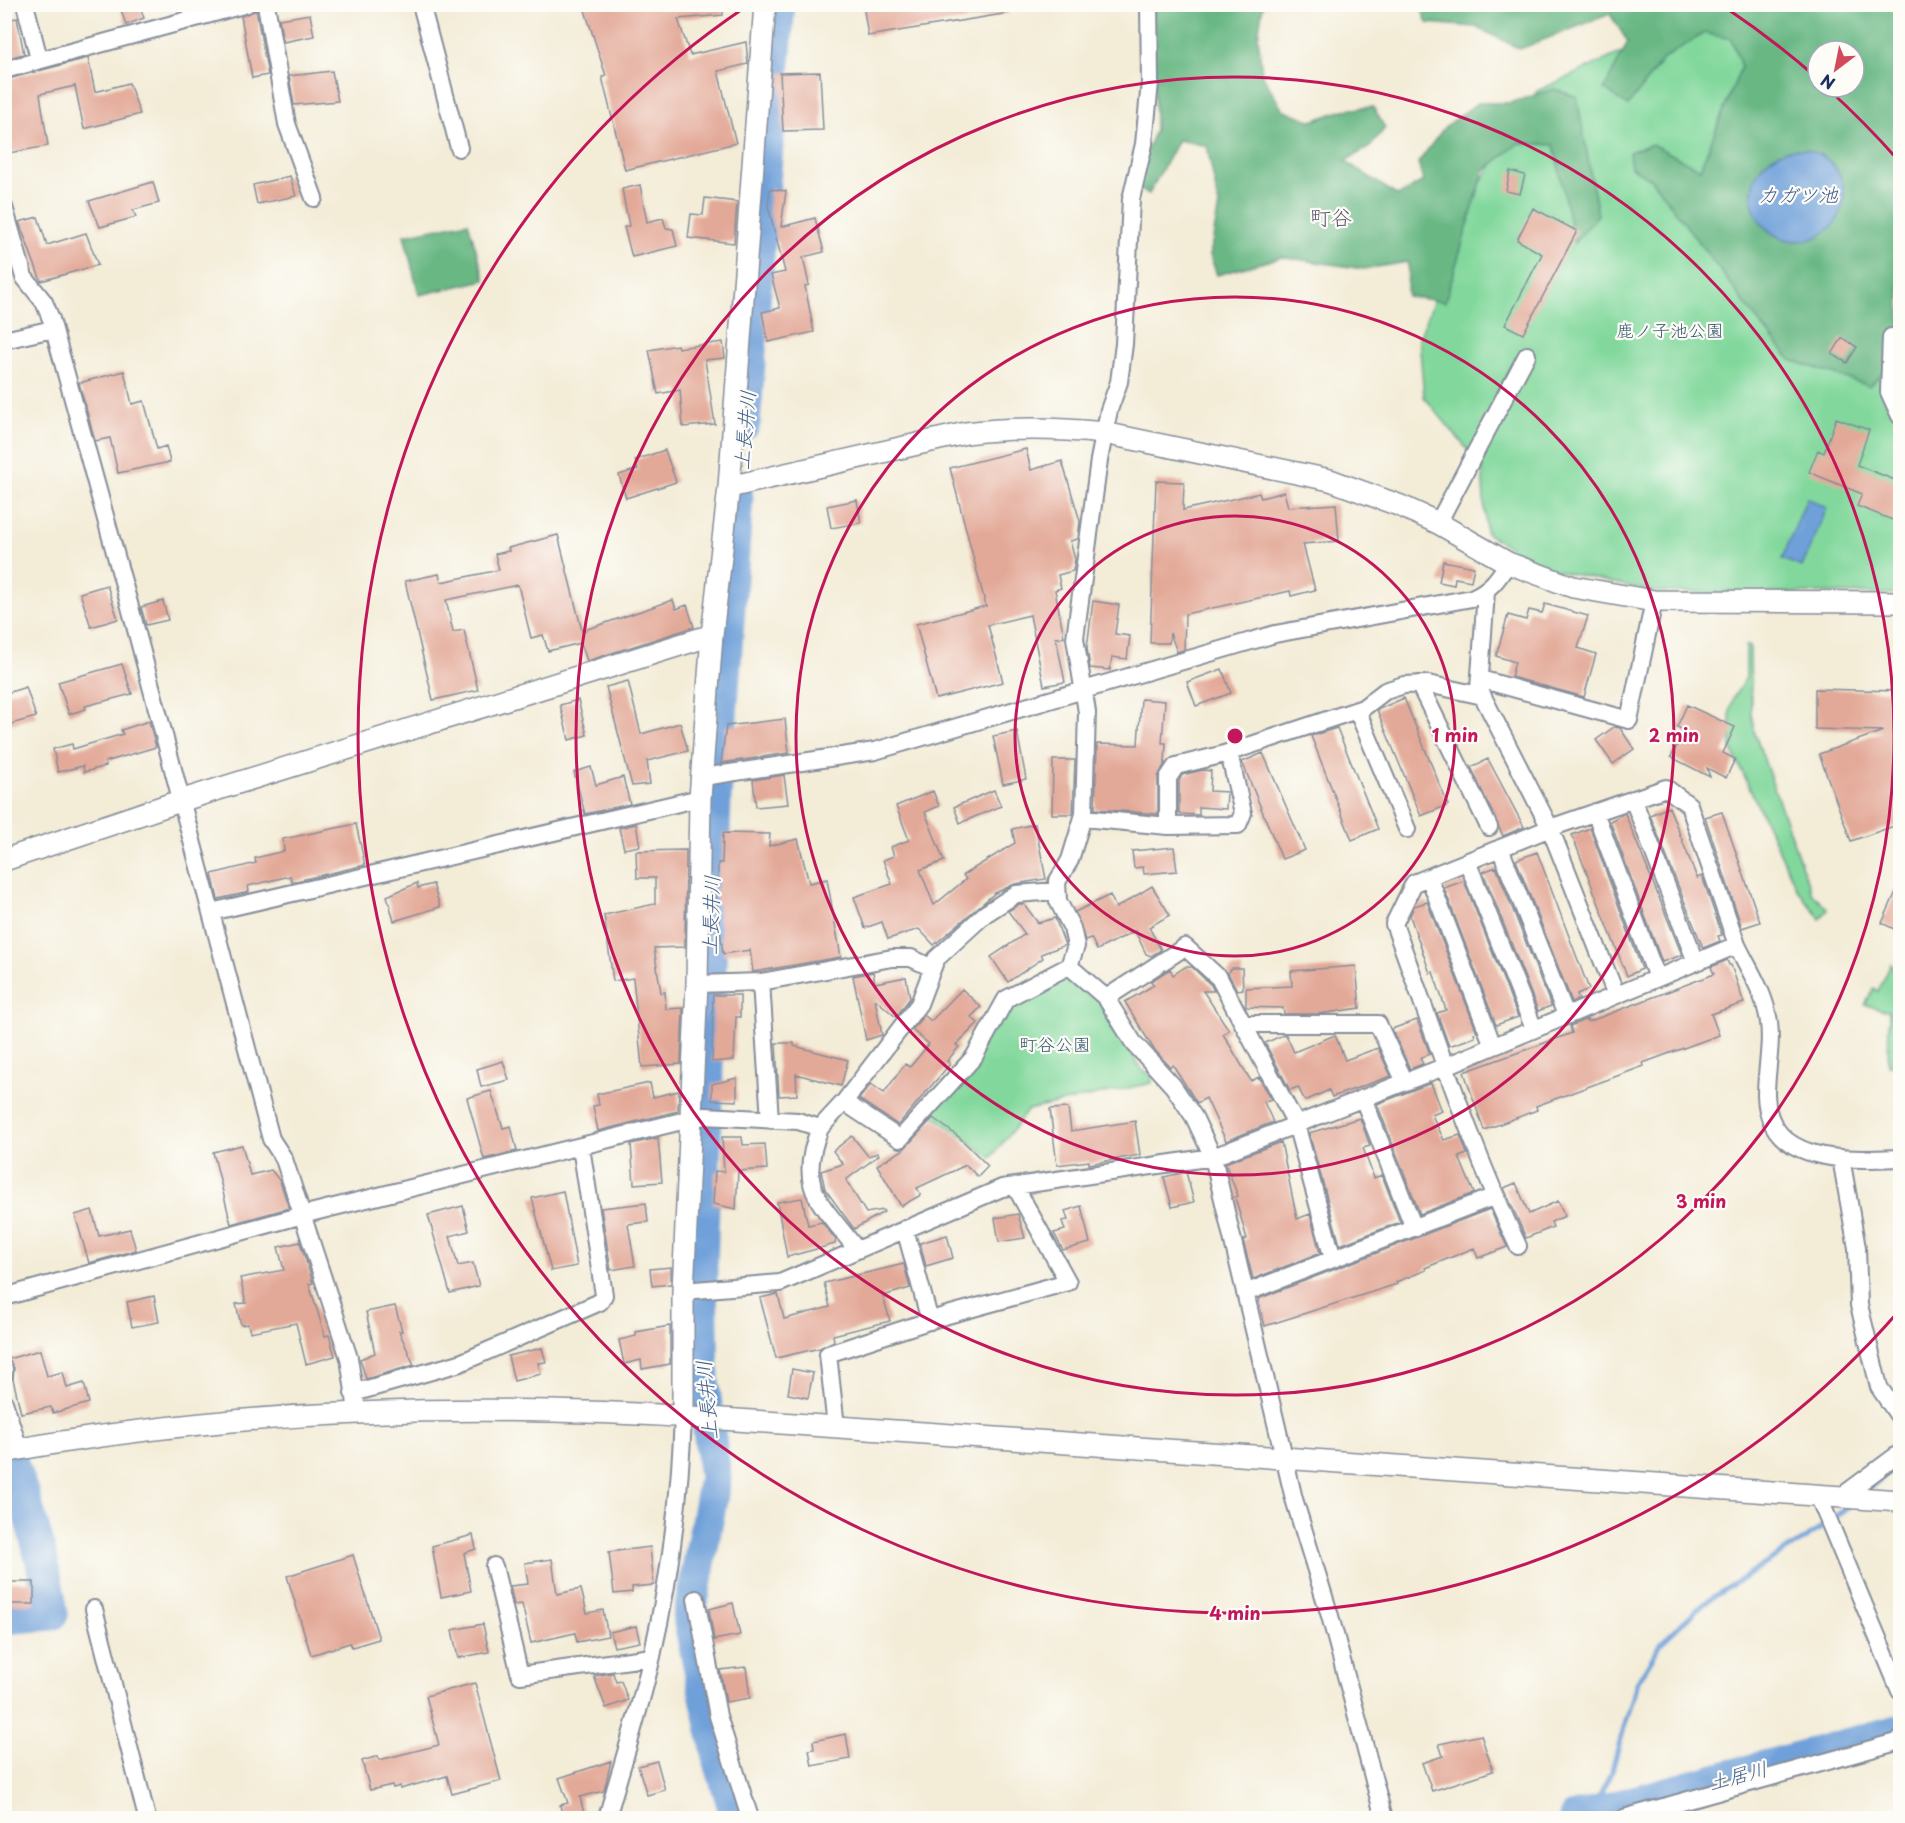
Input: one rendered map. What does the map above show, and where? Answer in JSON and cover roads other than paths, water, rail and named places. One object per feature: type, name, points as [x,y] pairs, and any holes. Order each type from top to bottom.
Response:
[{"type":"street","points":[[25,4],[39,60]]},
{"type":"street","points":[[4,70],[247,4]]},
{"type":"street","points":[[266,4],[287,124],[314,198]]},
{"type":"street","points":[[421,4],[459,148]]},
{"type":"street","points":[[607,1818],[652,1657],[663,1606],[681,1475],[683,1291],[697,984],[700,798],[712,635],[729,487],[765,4]]},
{"type":"street","points":[[844,1102],[900,1139],[974,1057],[1006,999],[1069,966],[1076,946],[1072,928],[1058,901],[1057,891],[1057,882],[1070,860],[1083,818],[1088,711],[1075,638],[1104,434],[1119,382],[1124,344],[1131,199],[1144,144],[1150,82],[1149,4]]},
{"type":"street","points":[[4,207],[24,277],[44,302],[53,328],[130,607],[271,1139],[284,1159],[349,1358],[355,1402]]},
{"type":"street","points":[[4,340],[53,328]]},
{"type":"street","points":[[1891,337],[1889,392],[1900,416]]},
{"type":"street","points":[[1438,523],[1527,355]]},
{"type":"street","points":[[729,487],[966,433],[1034,428],[1104,434],[1330,480],[1365,491],[1438,523],[1508,563],[1573,587],[1654,601],[1900,602]]},
{"type":"street","points":[[703,777],[874,751],[1275,634],[1472,598],[1486,592],[1508,563]]},
{"type":"street","points":[[1486,592],[1481,688],[1550,828],[1616,995]]},
{"type":"street","points":[[1168,826],[1168,778],[1176,766],[1229,753],[1357,710],[1385,691],[1404,685],[1481,688],[1629,720],[1654,601]]},
{"type":"street","points":[[4,860],[180,801],[712,635]]},
{"type":"street","points":[[1419,684],[1489,827]]},
{"type":"street","points":[[1357,710],[1407,829]]},
{"type":"street","points":[[1083,818],[1168,826],[1238,825],[1243,813],[1229,753]]},
{"type":"street","points":[[1518,1246],[1495,1196],[1394,924],[1413,883],[1550,828],[1666,788],[1689,805],[1737,945],[1767,1011],[1769,1032],[1766,1096],[1776,1131],[1798,1149],[1830,1158],[1871,1160],[1900,1158]]},
{"type":"street","points":[[211,912],[700,798]]},
{"type":"street","points":[[1633,799],[1696,962]]},
{"type":"street","points":[[1595,812],[1657,978]]},
{"type":"street","points":[[1500,848],[1566,1016]]},
{"type":"street","points":[[1467,861],[1533,1029]]},
{"type":"street","points":[[1429,877],[1493,1046]]},
{"type":"street","points":[[857,1250],[819,1204],[809,1177],[811,1150],[820,1128],[844,1102],[918,1004],[936,958],[985,914],[1016,894],[1057,891]]},
{"type":"street","points":[[683,1291],[780,1283],[1002,1188],[1213,1157],[1446,1066],[1737,945]]},
{"type":"street","points":[[1106,998],[1185,947],[1219,978],[1296,1124],[1333,1259]]},
{"type":"street","points":[[697,984],[761,982],[892,958],[911,958],[932,968]]},
{"type":"street","points":[[1069,966],[1106,998],[1133,1042],[1173,1086],[1194,1117],[1213,1157],[1294,1499],[1330,1616],[1384,1818]]},
{"type":"street","points":[[761,982],[770,1120]]},
{"type":"street","points":[[1243,1024],[1378,1024],[1405,1082]]},
{"type":"street","points":[[1363,1098],[1414,1227]]},
{"type":"street","points":[[4,1296],[303,1215],[690,1119],[705,1116],[798,1121],[820,1128]]},
{"type":"street","points":[[355,1402],[460,1363],[600,1302],[604,1295],[581,1147]]},
{"type":"street","points":[[1841,1158],[1857,1248],[1859,1305],[1879,1387],[1900,1418]]},
{"type":"street","points":[[836,1427],[828,1354],[930,1321],[1068,1282],[1015,1186]]},
{"type":"street","points":[[1245,1293],[1495,1196]]},
{"type":"street","points":[[906,1229],[930,1321]]},
{"type":"street","points":[[4,1369],[4,1374]]},
{"type":"street","points":[[4,1402],[12,1451],[355,1402],[682,1416],[1900,1501]]},
{"type":"street","points":[[1842,1496],[1900,1453]]},
{"type":"street","points":[[1818,1494],[1900,1691]]},
{"type":"street","points":[[494,1566],[520,1676],[652,1657]]},
{"type":"street","points":[[696,1599],[718,1716],[750,1818]]},
{"type":"street","points":[[94,1609],[147,1818]]},
{"type":"street","points":[[1624,1818],[1684,1811],[1900,1742]]},
{"type":"water","name":"カガツ池","points":[[1798,149],[1815,153],[1830,163],[1840,178],[1844,195],[1840,212],[1830,227],[1815,237],[1798,241],[1781,237],[1766,227],[1756,212],[1752,195],[1756,178],[1766,163],[1781,153]]},
{"type":"water","points":[[1807,498],[1827,508],[1802,567],[1782,559]]},
{"type":"waterway","name":"上長井川","points":[[744,424],[779,4]]},
{"type":"waterway","name":"上長井川","points":[[737,497],[715,798],[701,1273],[703,1382],[715,1478],[689,1618],[720,1762],[737,1818]]},
{"type":"waterway","points":[[4,1442],[33,1527],[52,1614],[4,1618]]},
{"type":"waterway","points":[[1865,1492],[1899,1464]]},
{"type":"waterway","points":[[1590,1816],[1612,1770],[1637,1683],[1662,1642],[1704,1603],[1817,1531],[1851,1504]]},
{"type":"waterway","name":"土居川","points":[[1575,1818],[1898,1731],[1900,1733]]},
{"type":"district","name":"町谷","points":[[1331,218]]},
{"type":"park label","name":"鹿ノ子池公園","points":[[1670,331]]},
{"type":"park label","name":"町谷公園","points":[[1055,1045]]}]
